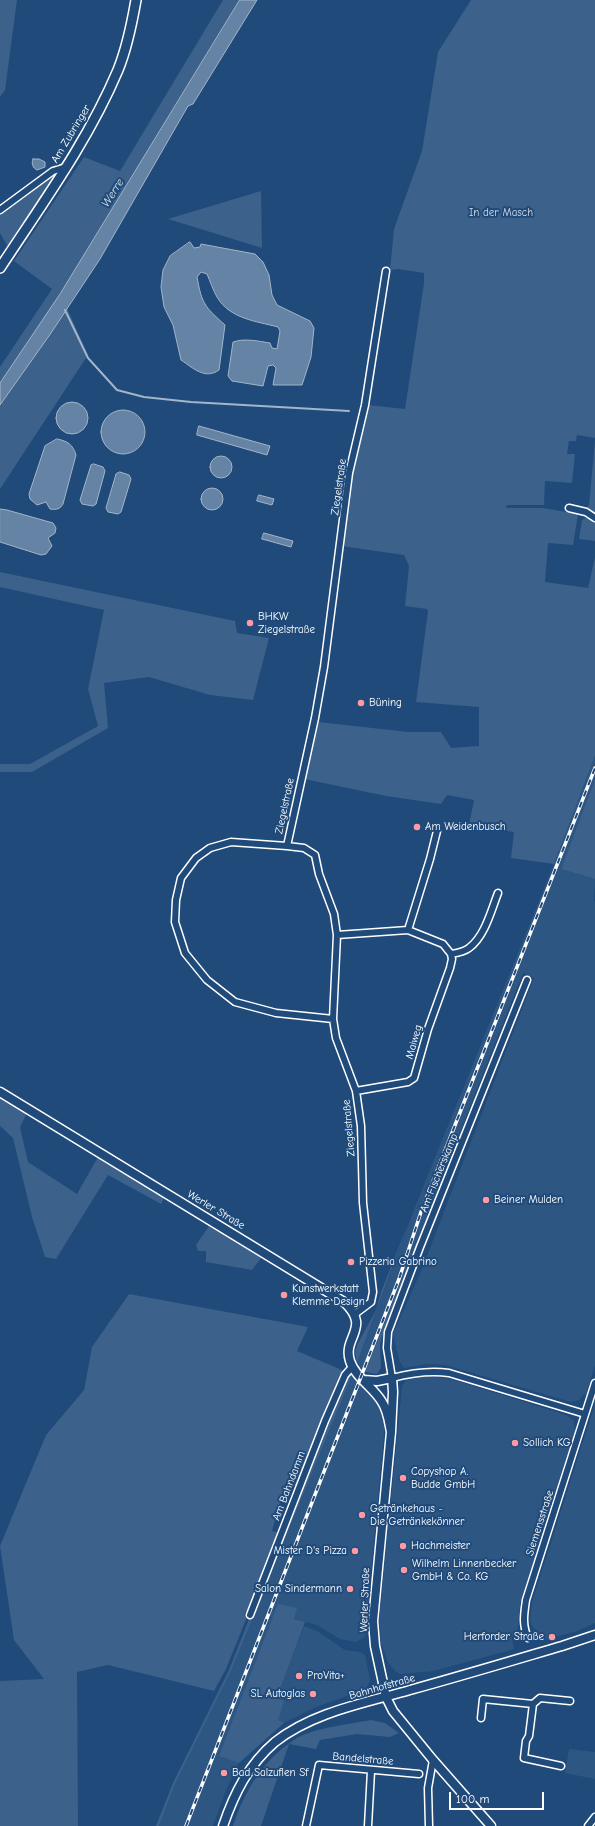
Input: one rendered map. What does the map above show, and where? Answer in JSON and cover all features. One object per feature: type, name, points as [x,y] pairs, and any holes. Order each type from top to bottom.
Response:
[{"type":"main road","name":"Am Zubringer","points":[[0,268],[90,128],[118,69],[126,44],[136,0]]},
{"type":"main road","name":"Werler Straße","points":[[0,1092],[344,1302],[355,1314]]},
{"type":"main road","points":[[352,1366],[349,1357],[349,1350],[356,1330],[355,1314]]},
{"type":"main road","name":"Werler Straße","points":[[352,1366],[383,1402],[387,1412],[391,1432]]},
{"type":"main road","points":[[364,1380],[377,1381],[392,1378]]},
{"type":"main road","name":"Werler Straße","points":[[392,1378],[393,1392],[391,1432],[373,1621],[375,1646],[386,1697],[400,1721],[491,1826]]},
{"type":"main road","name":"Bahnhofstraße","points":[[223,1826],[234,1795],[246,1775],[260,1756],[290,1732],[325,1715],[562,1646],[595,1634]]},
{"type":"street","points":[[0,210],[53,171],[66,167]]},
{"type":"street","name":"Ziegelstraße","points":[[355,1314],[371,1302],[373,1292],[363,1203],[361,1126],[356,1091],[336,1038],[333,1019],[337,934],[334,914],[319,874],[315,855],[304,848],[287,846],[324,667],[349,473],[365,405],[386,271]]},
{"type":"street","points":[[569,508],[586,512],[595,518]]},
{"type":"street","points":[[408,930],[437,831]]},
{"type":"street","points":[[287,846],[231,842],[210,848],[196,858],[181,878],[176,900],[175,922],[185,953],[208,980],[235,1002],[276,1014],[333,1019]]},
{"type":"street","points":[[337,934],[408,930],[443,944],[451,954],[469,948],[476,940],[482,931],[498,893]]},
{"type":"street","name":"Maiweg","points":[[356,1091],[408,1082],[414,1078],[428,1029],[450,968],[452,959],[451,954]]},
{"type":"street","name":"Am Fischerskamp","points":[[392,1378],[387,1348],[388,1332],[420,1247],[527,980]]},
{"type":"street","name":"Am Bahndamm","points":[[250,1615],[325,1421],[345,1375],[352,1366]]},
{"type":"street","points":[[392,1378],[422,1372],[449,1373],[585,1414]]},
{"type":"street","name":"Siemensstraße","points":[[528,1638],[524,1629],[523,1615],[526,1600],[595,1383]]},
{"type":"street","points":[[481,1718],[483,1699],[532,1704],[540,1698],[570,1701]]},
{"type":"street","points":[[532,1704],[529,1736],[526,1740],[524,1758],[561,1766]]},
{"type":"street","points":[[429,1826],[428,1788],[433,1760]]},
{"type":"street","name":"Bandelstraße","points":[[306,1826],[319,1765],[371,1771],[419,1774]]},
{"type":"street","points":[[368,1826],[371,1771]]},
{"type":"street","points":[[588,1826],[595,1817]]},
{"type":"shaded area","points":[[240,0],[257,0],[193,104],[188,106],[100,259],[51,333],[0,405],[0,383],[60,294]]},
{"type":"shaded area","points":[[33,159],[39,159],[45,162],[45,167],[37,170],[33,167]]},
{"type":"shaded area","points":[[190,242],[194,248],[200,247],[201,244],[255,254],[263,262],[269,275],[272,295],[277,305],[310,321],[314,328],[311,357],[302,385],[273,385],[276,368],[273,365],[268,366],[263,386],[232,381],[228,376],[233,342],[247,340],[260,341],[270,343],[272,348],[277,349],[280,331],[278,327],[252,321],[236,315],[229,310],[217,297],[207,274],[201,272],[197,277],[205,304],[208,309],[225,325],[219,370],[209,374],[199,372],[181,360],[173,325],[164,307],[161,287],[163,270],[170,256]]},
{"type":"shaded area","points":[[69,402],[75,402],[84,406],[88,418],[84,430],[75,434],[69,434],[60,430],[56,421],[56,415],[60,406]]},
{"type":"shaded area","points":[[119,410],[127,410],[139,416],[145,428],[145,436],[139,448],[127,454],[119,454],[107,448],[101,436],[101,428],[107,416]]},
{"type":"shaded area","points":[[199,426],[270,446],[267,455],[197,435]]},
{"type":"shaded area","points":[[57,439],[70,444],[76,455],[63,504],[58,509],[50,509],[46,502],[37,505],[30,499],[29,494],[45,446]]},
{"type":"shaded area","points":[[221,456],[229,459],[232,467],[229,475],[221,478],[213,475],[210,467],[213,459]]},
{"type":"shaded area","points":[[94,464],[103,467],[105,471],[96,504],[93,506],[82,504],[80,500],[91,465]]},
{"type":"shaded area","points":[[120,472],[129,475],[131,479],[121,512],[118,514],[108,512],[106,508],[116,474]]},
{"type":"shaded area","points":[[212,488],[220,491],[223,499],[220,507],[212,510],[204,507],[201,499],[204,491]]},
{"type":"shaded area","points":[[259,495],[274,499],[272,505],[257,501]]},
{"type":"shaded area","points":[[0,509],[53,523],[56,528],[55,533],[48,538],[52,546],[46,554],[41,555],[0,542]]},
{"type":"shaded area","points":[[264,533],[293,541],[291,547],[262,539]]},
{"type":"shaded area","points":[[595,756],[595,779],[561,869],[595,879],[595,1365],[586,1395],[584,1394],[579,1400],[571,1402],[445,1365],[427,1364],[404,1368],[400,1362],[393,1334],[422,1269],[534,978],[523,973],[365,1372],[357,1363],[415,1207],[554,864]]},
{"type":"shaded area","points":[[352,1375],[379,1404],[385,1423],[365,1637],[356,1642],[340,1639],[317,1625],[294,1619],[296,1608],[219,1755],[239,1763],[226,1790],[213,1826],[159,1826],[175,1784],[231,1671]]},
{"type":"shaded area","points":[[429,1376],[454,1380],[566,1415],[574,1421],[575,1430],[520,1604],[518,1628],[514,1638],[512,1638],[514,1649],[434,1671],[400,1674],[395,1671],[388,1662],[381,1643],[379,1620],[402,1387],[406,1380]]},
{"type":"shaded area","points":[[595,1404],[595,1623],[577,1631],[541,1641],[539,1632],[533,1627],[530,1621],[532,1602]]},
{"type":"shaded area","points":[[304,1626],[317,1631],[345,1650],[360,1652],[365,1655],[370,1680],[366,1689],[316,1707],[284,1723],[278,1721],[277,1698]]},
{"type":"shaded area","points":[[569,1749],[595,1752],[595,1779],[565,1773]]},
{"type":"green space","points":[[0,0],[17,0],[5,90],[0,97]]},
{"type":"green space","points":[[223,0],[240,0],[60,294],[0,383],[0,367],[52,289],[14,261],[84,157],[120,171]]},
{"type":"green space","name":"In der Masch","points":[[471,0],[595,0],[595,438],[577,435],[576,441],[569,441],[567,454],[575,454],[572,483],[545,481],[544,505],[507,505],[506,508],[543,508],[578,514],[573,545],[548,543],[545,582],[588,588],[595,557],[595,756],[554,864],[511,858],[514,832],[469,825],[474,800],[447,795],[441,804],[386,796],[304,779],[319,722],[408,732],[441,732],[451,748],[479,746],[479,707],[416,702],[428,611],[427,609],[405,606],[409,566],[404,555],[341,546],[349,488],[368,405],[405,409],[424,283],[424,273],[398,269],[390,270],[394,229],[422,151],[438,52]]},
{"type":"green space","points":[[50,177],[52,178],[8,247],[0,233],[0,212]]},
{"type":"green space","points":[[261,191],[262,248],[168,219]]},
{"type":"green space","points":[[67,308],[88,355],[0,489],[0,405]]},
{"type":"green space","points":[[595,441],[595,516],[585,511],[589,505]]},
{"type":"green space","points":[[587,517],[595,523],[595,541],[579,539],[582,520]]},
{"type":"green space","points":[[0,572],[235,621],[237,633],[269,638],[253,700],[210,695],[149,677],[104,683],[108,728],[32,772],[0,772],[0,764],[30,764],[98,726],[88,689],[104,610],[0,587]]},
{"type":"green space","points":[[595,779],[595,879],[561,869]]},
{"type":"green space","points":[[0,1097],[27,1113],[20,1127],[28,1162],[77,1194],[98,1157],[165,1196],[161,1204],[108,1175],[56,1259],[45,1257],[32,1217],[13,1138],[0,1126]]},
{"type":"green space","points":[[447,1166],[382,1337],[380,1344],[381,1368],[377,1374],[365,1372]]},
{"type":"green space","points":[[410,1219],[357,1363],[355,1353],[357,1345],[376,1310],[381,1292]]},
{"type":"green space","points":[[209,1226],[261,1258],[252,1270],[206,1262],[206,1251],[198,1251],[196,1245]]},
{"type":"green space","points":[[129,1294],[308,1327],[297,1351],[342,1370],[343,1373],[296,1487],[285,1484],[272,1531],[280,1533],[250,1612],[246,1611],[244,1615],[247,1617],[226,1669],[214,1691],[108,1665],[77,1672],[78,1826],[0,1826],[0,1681],[44,1679],[14,1640],[0,1546],[46,1435],[84,1390],[92,1347]]},
{"type":"green space","points":[[350,1373],[352,1375],[231,1671],[175,1784],[159,1826],[156,1826],[173,1783],[229,1670],[327,1422]]},
{"type":"green space","points":[[278,1604],[297,1608],[294,1619],[305,1622],[277,1698],[284,1701],[278,1720],[284,1723],[239,1763],[219,1756]]},
{"type":"green space","points":[[371,1720],[385,1723],[399,1733],[390,1737],[357,1734],[320,1740],[316,1749],[289,1744],[261,1826],[233,1826],[243,1801],[256,1778],[273,1757],[283,1748],[294,1740],[310,1732]]},
{"type":"waterway","points":[[65,310],[88,358],[117,390],[144,397],[191,402],[349,411]]},
{"type":"railway","points":[[186,1826],[399,1279],[421,1212],[595,768]]},
{"type":"place","name":"BHKW Ziegelstraße","points":[[250,623]]},
{"type":"place","name":"Büning","points":[[361,703]]},
{"type":"place","name":"Am Weidenbusch","points":[[417,827]]},
{"type":"place","name":"Beiner Mulden","points":[[486,1200]]},
{"type":"place","name":"Pizzeria Gabrino","points":[[351,1262]]},
{"type":"place","name":"Kunstwerkstatt Klemme Design","points":[[284,1295]]},
{"type":"place","name":"Sollich KG","points":[[515,1443]]},
{"type":"place","name":"Copyshop A. Budde GmbH","points":[[403,1478]]},
{"type":"place","name":"Getränkehaus - Die Getränkekönner","points":[[362,1515]]},
{"type":"place","name":"Hachmeister","points":[[403,1546]]},
{"type":"place","name":"Mister D's Pizza","points":[[355,1551]]},
{"type":"place","name":"Wilhelm Linnenbecker GmbH & Co. KG","points":[[404,1570]]},
{"type":"place","name":"Salon Sindermann","points":[[350,1589]]},
{"type":"place","name":"Herforder Straße","points":[[552,1637]]},
{"type":"place","name":"ProVita+","points":[[299,1676]]},
{"type":"place","name":"SL Autoglas","points":[[313,1694]]},
{"type":"place","name":"Bad Salzuflen Sf","points":[[224,1773]]},
{"type":"water label","name":"Werre","points":[[113,193]]}]
